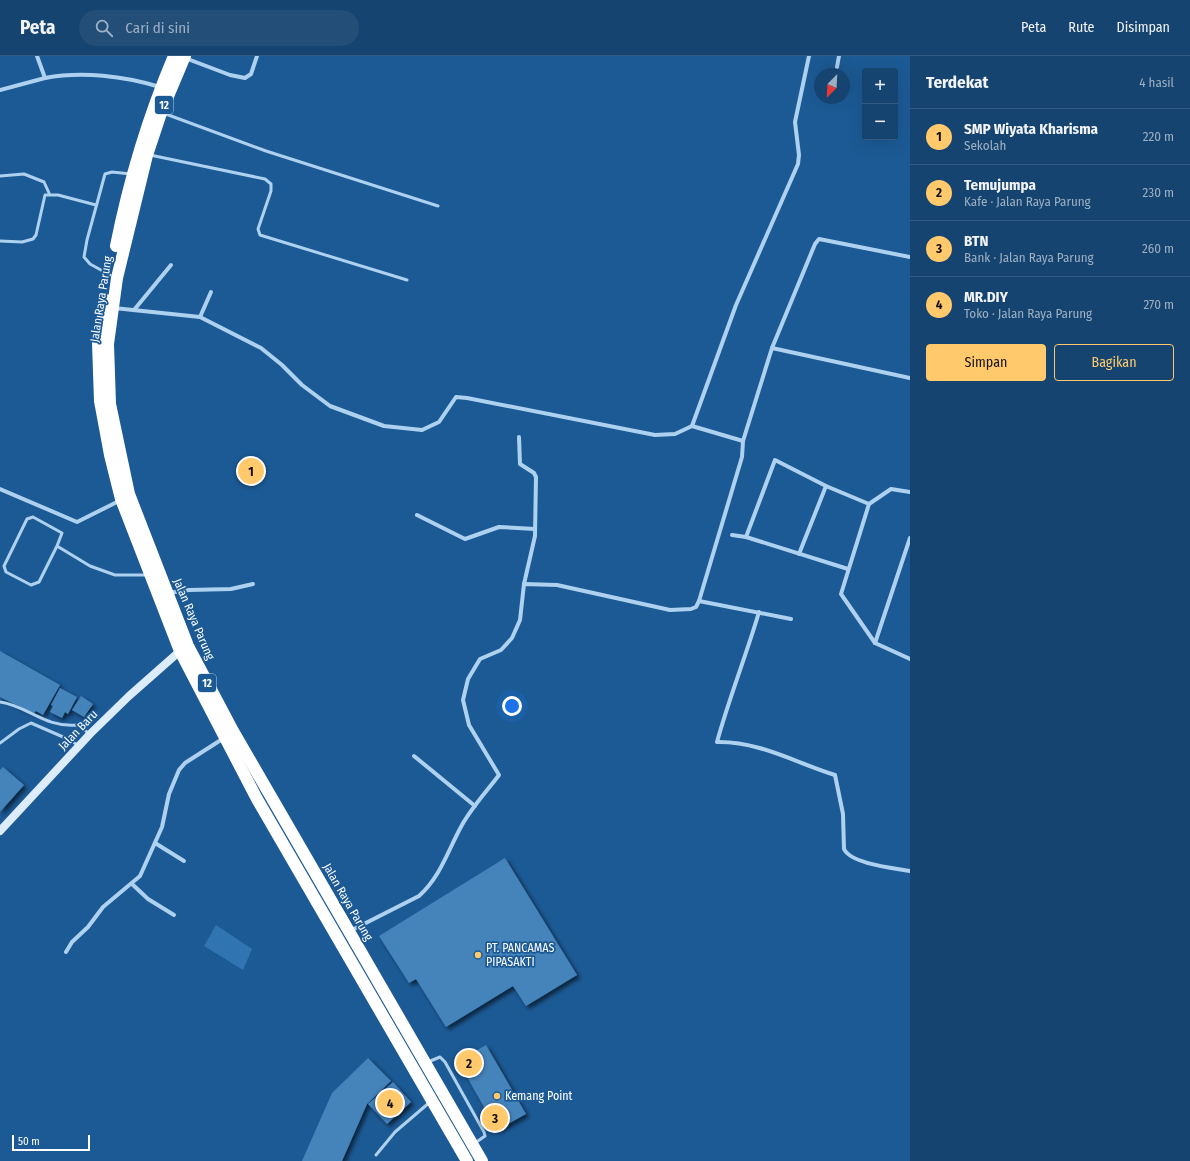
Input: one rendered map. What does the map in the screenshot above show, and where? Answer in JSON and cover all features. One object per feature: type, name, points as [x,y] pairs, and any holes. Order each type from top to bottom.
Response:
[{"type":"highway","name":"Jalan Raya Parung","points":[[181,57],[161,87],[140,147],[123,213],[98,343],[100,401],[110,455],[121,499],[180,651],[224,738],[257,799],[433,1099],[467,1161]]},
{"type":"highway","name":"Jalan Raya Parung","points":[[181,57],[161,112],[148,155],[117,278],[112,308],[108,344],[110,404],[129,494],[188,646],[232,731],[349,931],[424,1064],[482,1161]]},
{"type":"main road","name":"Jalan Baru","points":[[0,831],[90,734],[129,696],[180,651]]},
{"type":"street","points":[[37,56],[45,78]]},
{"type":"street","points":[[181,57],[230,75],[245,78],[251,74],[257,56]]},
{"type":"street","points":[[692,426],[736,305],[798,164],[799,154],[795,122],[810,56]]},
{"type":"street","points":[[837,67],[839,56]]},
{"type":"street","points":[[0,90],[45,78],[78,74],[145,83],[161,87]]},
{"type":"street","points":[[524,584],[557,585],[670,610],[691,609],[696,607],[742,457],[743,442],[772,348],[815,244],[819,239],[910,257]]},
{"type":"street","points":[[134,310],[172,265]]},
{"type":"street","points":[[200,317],[211,292]]},
{"type":"street","points":[[112,308],[200,317],[261,348],[282,365],[302,385],[330,406],[384,426],[422,430],[439,422],[456,397],[655,435],[675,434],[692,426],[743,442]]},
{"type":"street","points":[[772,348],[910,378]]},
{"type":"street","points":[[349,931],[420,896],[428,889],[436,879],[462,824],[499,775],[470,725],[463,700],[468,679],[480,659],[501,650],[512,638],[520,620],[524,584],[535,529],[536,477],[534,473],[520,464],[520,437]]},
{"type":"street","points":[[746,537],[775,460],[826,486],[869,504]]},
{"type":"street","points":[[799,554],[826,486]]},
{"type":"street","points":[[0,489],[77,522],[121,499]]},
{"type":"street","points":[[910,492],[891,489],[869,504],[841,594],[875,643],[910,659]]},
{"type":"street","points":[[417,515],[466,539],[499,527],[535,529]]},
{"type":"street","points":[[732,535],[746,537],[848,569]]},
{"type":"street","points":[[875,643],[910,538]]},
{"type":"street","points":[[167,593],[189,590],[231,589],[253,584]]},
{"type":"street","points":[[699,601],[791,619]]},
{"type":"street","points":[[759,612],[717,742],[749,744],[835,775],[843,814],[845,853],[866,863],[910,871]]},
{"type":"street","points":[[66,952],[72,942],[88,926],[103,906],[140,876],[162,827],[169,794],[179,770],[185,763],[224,738]]},
{"type":"street","points":[[414,756],[475,806]]},
{"type":"street","points":[[155,843],[184,861]]},
{"type":"street","points":[[132,884],[148,899],[174,915]]},
{"type":"lane","points":[[161,112],[266,151],[438,206]]},
{"type":"lane","points":[[148,155],[264,179],[271,184],[271,191],[258,230],[260,235],[407,280]]},
{"type":"lane","points":[[110,275],[90,264],[84,257],[87,240],[105,174],[112,172],[134,174]]},
{"type":"lane","points":[[0,176],[24,174],[44,182],[48,193]]},
{"type":"lane","points":[[48,193],[96,205]]},
{"type":"lane","points":[[0,241],[14,242],[33,239],[36,235],[45,195],[48,193]]},
{"type":"lane","points":[[33,517],[62,533],[57,546],[39,582],[31,585],[6,572],[4,566],[27,519],[33,517]]},
{"type":"lane","points":[[57,546],[90,566],[115,574],[151,575]]},
{"type":"lane","points":[[0,702],[6,703],[39,718],[64,726],[77,725],[90,734]]},
{"type":"lane","points":[[0,743],[19,729],[31,723],[70,740],[79,746]]},
{"type":"lane","points":[[424,1064],[440,1057],[446,1062],[484,1132],[485,1136],[472,1145]]},
{"type":"lane","points":[[376,1155],[395,1132],[433,1099]]},
{"type":"shaded area","points":[[216,925],[252,949],[243,970],[204,946]]},
{"type":"building","points":[[0,651],[60,685],[43,715],[36,711],[34,713],[24,709],[0,697]]},
{"type":"building","points":[[60,688],[77,697],[68,714],[65,712],[62,718],[50,712],[53,706],[51,705]]},
{"type":"building","points":[[81,696],[93,704],[84,717],[72,710]]},
{"type":"building","points":[[3,767],[24,785],[0,812],[0,770]]},
{"type":"building","name":"PT. PANCAMAS PIPASAKTI","points":[[505,858],[577,975],[526,1006],[513,986],[446,1027],[416,979],[409,983],[379,936]]},
{"type":"building","name":"Kemang Point","points":[[486,1045],[526,1114],[497,1130],[458,1061]]},
{"type":"building","points":[[368,1058],[391,1081],[367,1104],[342,1161],[302,1161],[332,1093]]},
{"type":"building","points":[[393,1082],[411,1102],[387,1124],[368,1104]]},
{"type":"place","name":"SMP Wiyata Kharisma","points":[[251,471]]},
{"type":"place","name":"PT. PANCAMAS PIPASAKTI","points":[[478,955]]},
{"type":"place","name":"Temujumpa","points":[[469,1063]]},
{"type":"place","name":"Kemang Point","points":[[497,1096]]},
{"type":"place","name":"MR.DIY","points":[[390,1103]]},
{"type":"place","name":"BTN","points":[[495,1118]]}]
